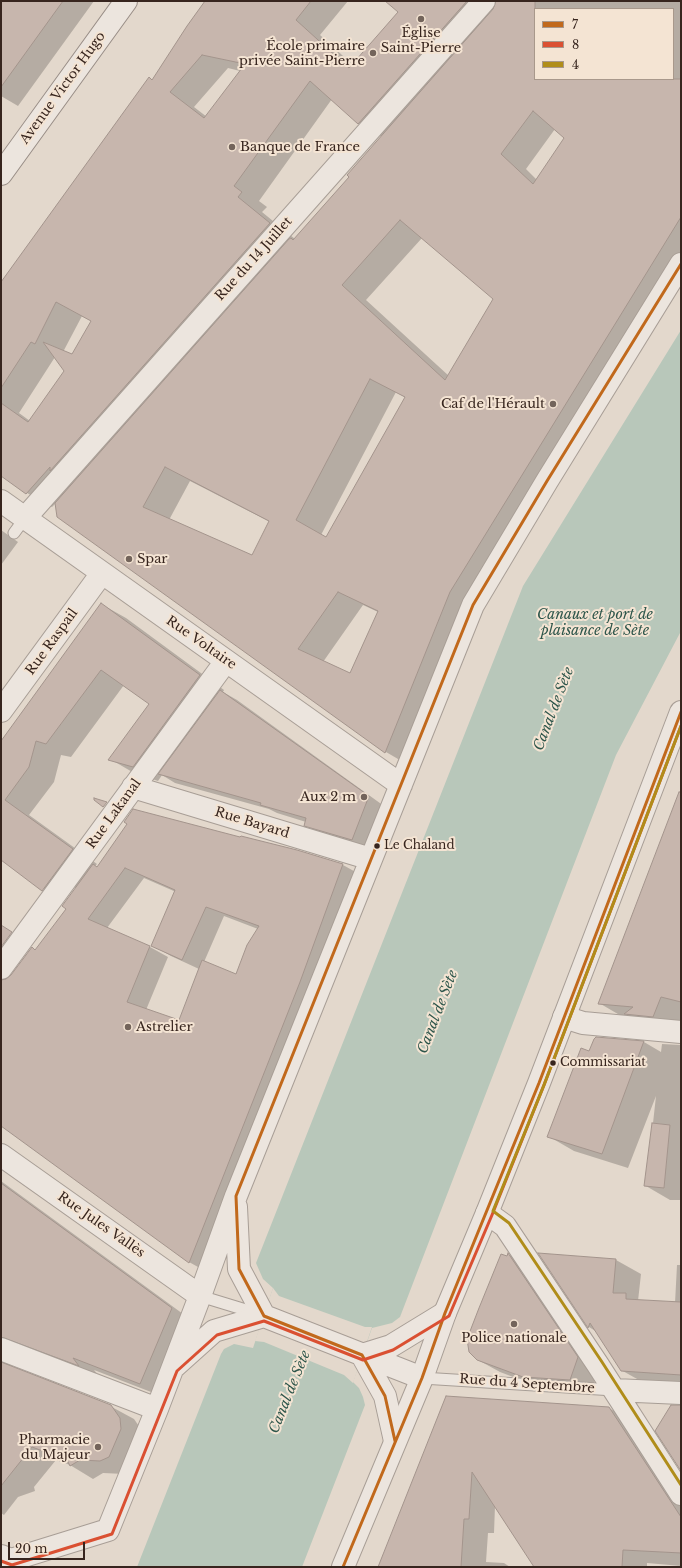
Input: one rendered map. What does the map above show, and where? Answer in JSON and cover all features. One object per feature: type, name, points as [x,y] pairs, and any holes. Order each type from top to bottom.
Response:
[{"type":"street","name":"Avenue Victor Hugo","points":[[1,174],[126,1]]},
{"type":"street","name":"Rue du 14 Juillet","points":[[19,525],[484,1]]},
{"type":"street","points":[[1,1556],[10,1560],[108,1530],[158,1409],[236,1196],[473,605],[547,481],[681,264]]},
{"type":"street","name":"Rue Voltaire","points":[[1,501],[19,525],[102,573],[401,785]]},
{"type":"street","name":"Rue Raspail","points":[[1,711],[102,573]]},
{"type":"street","name":"Rue Lakanal","points":[[1,968],[226,661]]},
{"type":"street","points":[[343,1567],[422,1378],[445,1313],[488,1213],[681,712]]},
{"type":"street","name":"Rue Bayard","points":[[133,787],[371,859]]},
{"type":"street","points":[[564,1017],[583,1023],[681,1032]]},
{"type":"street","name":"Rue Jules Vallès","points":[[1,1155],[200,1296]]},
{"type":"street","points":[[236,1196],[239,1269],[264,1316]]},
{"type":"street","points":[[488,1213],[505,1226],[681,1494]]},
{"type":"street","points":[[362,1355],[391,1346],[445,1313]]},
{"type":"street","points":[[173,1368],[214,1331],[264,1316],[422,1378]]},
{"type":"street","points":[[1,1349],[158,1409]]},
{"type":"street","points":[[362,1355],[385,1396],[395,1441]]},
{"type":"street","name":"Rue du 4 Septembre","points":[[614,1390],[681,1393]]},
{"type":"lane","points":[[200,1296],[264,1316]]},
{"type":"lane","name":"Rue du 4 Septembre","points":[[422,1378],[614,1390]]},
{"type":"water","name":"Canaux et port de plaisance de Sète","points":[[681,330],[681,631],[616,755],[400,1317],[392,1323],[372,1328],[353,1382],[359,1388],[365,1405],[302,1567],[137,1567],[221,1354],[224,1349],[234,1344],[253,1348],[273,1288],[263,1279],[256,1263],[523,586]]},
{"type":"pier","points":[[273,1288],[279,1296],[365,1327],[372,1327],[353,1383],[344,1375],[264,1342],[255,1341]]},
{"type":"building","points":[[1,1],[63,1],[1,87]]},
{"type":"building","points":[[205,1],[311,1],[296,20],[349,68],[398,12],[385,1],[467,1],[358,124],[310,81],[234,186],[242,192],[238,197],[270,223],[50,471],[50,467],[26,494],[1,476],[1,403],[28,422],[64,371],[43,342],[72,354],[91,321],[56,302],[35,344],[31,342],[1,388],[1,282],[149,77],[152,80]],"holes":[[[202,55],[245,64],[204,118],[170,92]]]},
{"type":"building","points":[[496,1],[535,1],[534,80],[681,79],[681,217],[450,592],[385,753],[57,517],[55,503],[289,239],[291,238],[293,240],[349,177],[347,175],[493,9]],"holes":[[[533,111],[564,138],[533,184],[501,154]],[[400,220],[493,299],[445,380],[342,285]],[[370,379],[405,397],[326,537],[296,520]],[[165,467],[269,521],[252,555],[143,507]],[[338,592],[378,611],[350,673],[298,649]]]},
{"type":"building","points":[[101,603],[200,675],[133,767],[108,760],[149,704],[101,670],[46,744],[36,741],[29,767],[5,800],[73,849],[42,891],[1,860],[1,741]]},
{"type":"building","points":[[220,690],[369,796],[352,840],[304,826],[306,818],[260,805],[261,803],[158,774]]},
{"type":"building","points":[[679,792],[681,792],[681,1002],[661,997],[653,1017],[624,1014],[633,1007],[598,1004]]},
{"type":"building","points":[[94,798],[107,802],[103,807],[94,800]]},
{"type":"building","points":[[133,809],[240,837],[297,850],[343,864],[300,982],[189,1263],[1,1126],[1,980],[6,979],[11,975],[32,947],[35,950],[66,909],[62,906],[93,864],[97,867],[127,824],[124,822]],"holes":[[[125,868],[175,890],[151,946],[182,960],[206,907],[259,926],[247,945],[236,974],[202,960],[179,1020],[127,1002],[150,946],[88,919]]]},
{"type":"building","points":[[1,925],[12,932],[1,947]]},
{"type":"building","points":[[596,1037],[644,1041],[602,1154],[547,1137],[581,1048],[589,1051]]},
{"type":"building","points":[[652,1123],[670,1125],[664,1188],[644,1186]]},
{"type":"building","points":[[1,1183],[172,1308],[140,1384],[73,1358],[79,1366],[1,1337]]},
{"type":"building","name":"Police nationale","points":[[508,1253],[578,1357],[570,1380],[523,1377],[477,1360],[469,1352],[467,1339],[479,1308],[501,1254],[507,1256]]},
{"type":"building","points":[[538,1253],[616,1259],[613,1293],[626,1293],[626,1299],[681,1302],[681,1375],[621,1371],[590,1323],[588,1328]]},
{"type":"building","points":[[1,1362],[111,1405],[120,1418],[121,1429],[109,1457],[100,1461],[80,1460],[70,1466],[67,1460],[32,1447],[1,1486]]},
{"type":"building","points":[[446,1396],[609,1407],[681,1517],[681,1553],[623,1550],[622,1567],[534,1567],[472,1472],[469,1519],[464,1519],[461,1567],[378,1567]]},
{"type":"building","points":[[671,1405],[681,1405],[681,1471],[655,1431]]},
{"type":"transit line","name":"7","points":[[395,1441],[385,1396],[362,1355],[264,1316],[239,1269],[236,1196],[473,605],[547,481],[681,264]]},
{"type":"transit line","name":"7","points":[[343,1567],[422,1378],[445,1313],[539,1083],[681,712]]},
{"type":"transit line","name":"8","points":[[1,1561],[12,1565],[112,1534],[177,1371],[217,1335],[264,1321],[363,1360],[393,1350],[449,1316],[492,1215],[544,1085],[681,726]]},
{"type":"transit line","name":"4","points":[[681,726],[544,1085],[493,1211],[509,1223],[602,1362],[681,1485]]},
{"type":"place","name":"Église Saint-Pierre","points":[[421,19]]},
{"type":"place","name":"École primaire privée Saint-Pierre","points":[[373,53]]},
{"type":"place","name":"Banque de France","points":[[232,147]]},
{"type":"place","name":"Caf de l'Hérault","points":[[553,404]]},
{"type":"place","name":"Spar","points":[[129,559]]},
{"type":"place","name":"Aux 2 m","points":[[364,797]]},
{"type":"place","name":"Le Chaland","points":[[377,846]]},
{"type":"place","name":"Astrelier","points":[[128,1027]]},
{"type":"place","name":"Commissariat","points":[[553,1063]]},
{"type":"place","name":"Police nationale","points":[[514,1324]]},
{"type":"place","name":"Pharmacie du Majeur","points":[[98,1447]]},
{"type":"water label","name":"Canal de Sète","points":[[554,709]]},
{"type":"water label","name":"Canal de Sète","points":[[438,1012]]},
{"type":"water label","name":"Canal de Sète","points":[[290,1392]]}]
